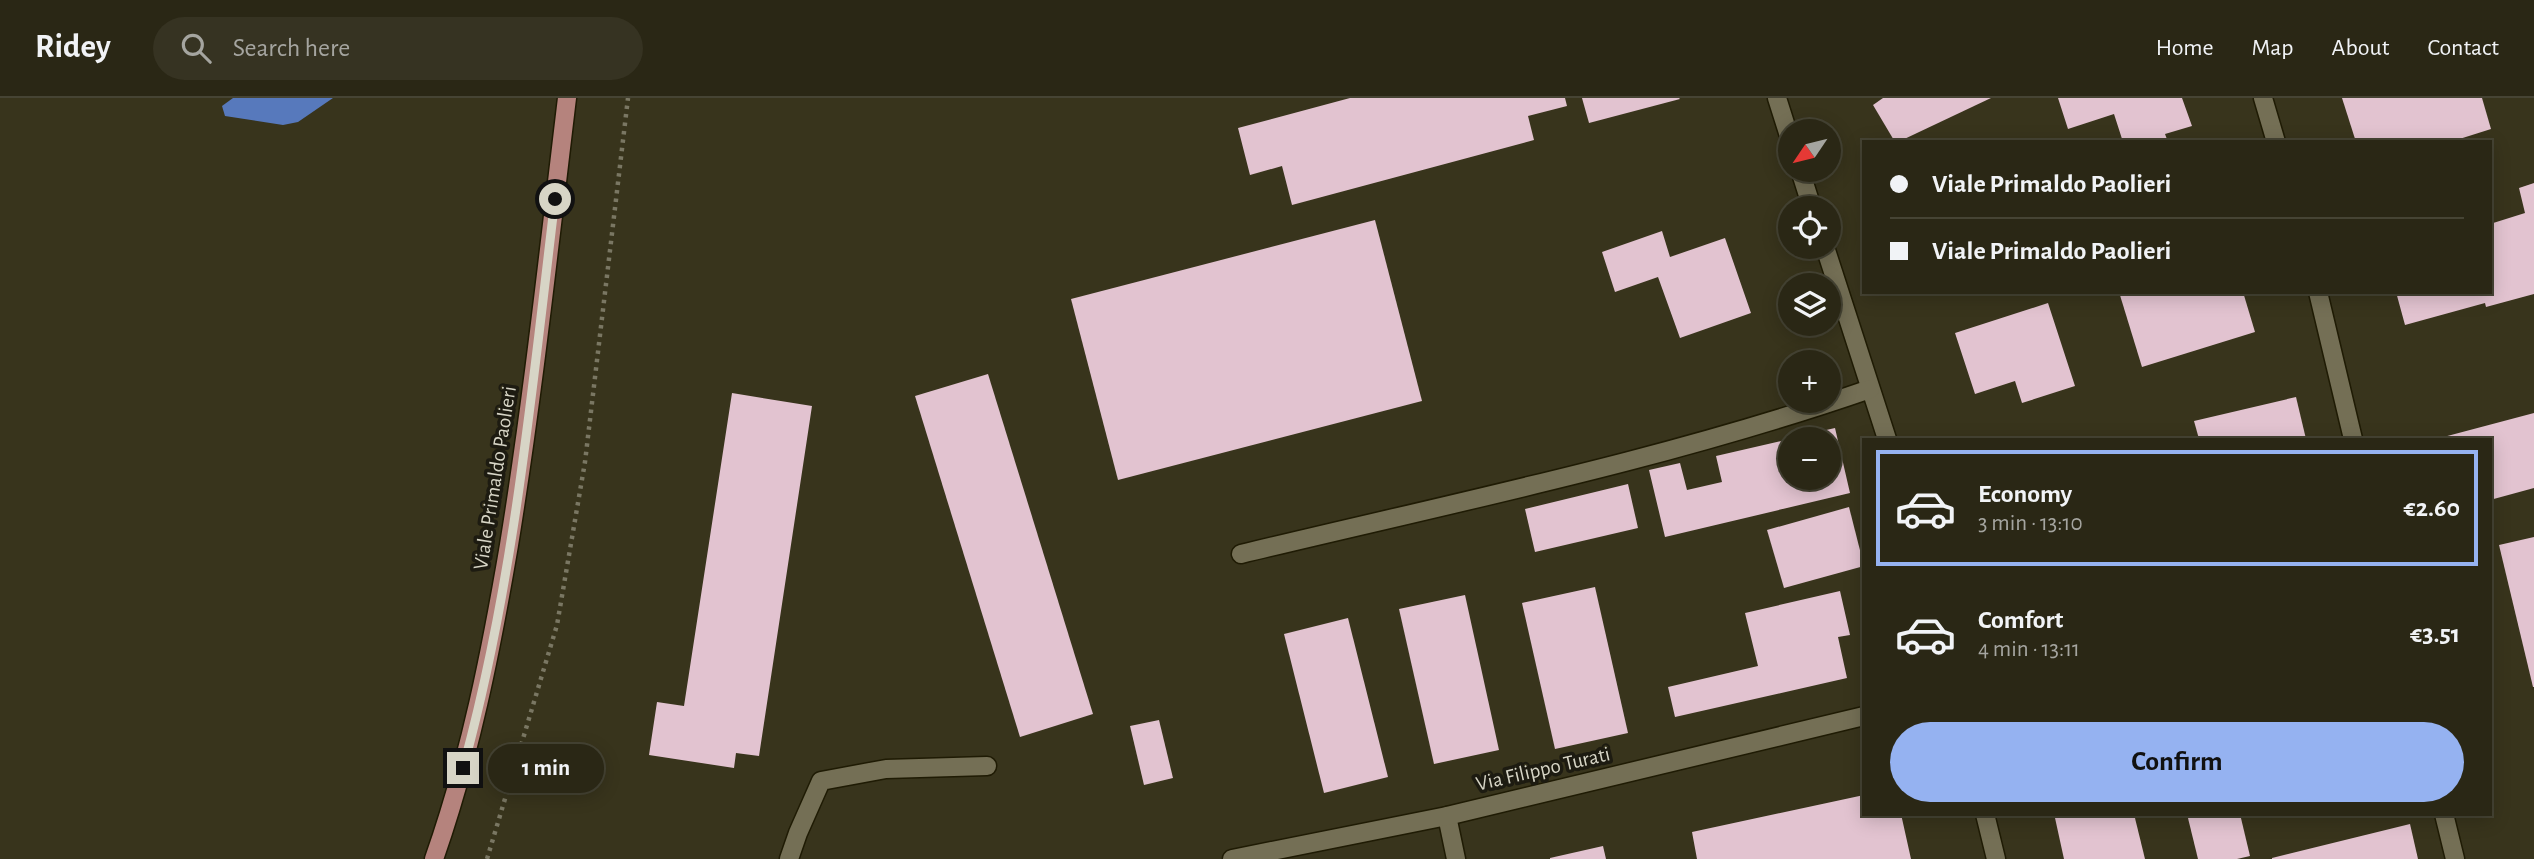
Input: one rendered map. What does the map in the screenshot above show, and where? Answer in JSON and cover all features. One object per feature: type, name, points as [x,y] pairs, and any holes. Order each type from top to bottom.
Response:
[{"type":"main road","name":"Viale Primaldo Paolieri","points":[[434,859],[469,744],[498,610],[524,454],[567,98]]},
{"type":"street","points":[[1777,98],[1784,119]]},
{"type":"street","points":[[2263,98],[2275,140]]},
{"type":"street","points":[[1829,259],[1886,438]]},
{"type":"street","points":[[2318,294],[2353,438]]},
{"type":"street","points":[[1241,554],[1684,447],[1781,420],[1870,389]]},
{"type":"street","name":"Via Filippo Turati","points":[[1232,859],[1447,816],[1862,716]]},
{"type":"street","points":[[789,859],[821,781],[886,769],[988,766]]},
{"type":"street","points":[[1447,816],[1456,859]]},
{"type":"street","points":[[1985,816],[1996,859]]},
{"type":"street","points":[[2444,816],[2455,859]]},
{"type":"path","points":[[487,859],[557,625],[585,462],[628,98]]},
{"type":"water","points":[[233,98],[333,98],[298,122],[283,125],[225,116],[222,106]]},
{"type":"building","points":[[1350,98],[1565,98],[1567,106],[1528,116],[1534,140],[1292,205],[1282,166],[1250,175],[1238,128]]},
{"type":"building","points":[[1582,98],[1679,98],[1680,99],[1589,123]]},
{"type":"building","points":[[1883,98],[1991,98],[1902,140],[1894,140],[1873,105]]},
{"type":"building","points":[[2058,98],[2182,98],[2192,126],[2165,134],[2167,140],[2122,140],[2114,114],[2068,129]]},
{"type":"building","points":[[2342,98],[2482,98],[2491,129],[2456,140],[2355,140]]},
{"type":"building","points":[[2534,183],[2534,294],[2486,307],[2485,303],[2405,325],[2397,294],[2492,294],[2492,223],[2525,213],[2519,188]]},
{"type":"building","points":[[1375,220],[1422,401],[1118,480],[1071,299]]},
{"type":"building","points":[[1662,231],[1670,257],[1725,238],[1751,313],[1680,338],[1658,277],[1615,292],[1602,252]]},
{"type":"building","points":[[2120,294],[2244,294],[2255,332],[2142,367]]},
{"type":"building","points":[[2048,303],[2075,386],[2022,403],[2015,381],[1975,394],[1955,333]]},
{"type":"building","points":[[988,374],[1093,714],[1020,737],[915,396]]},
{"type":"building","points":[[732,393],[812,406],[759,756],[736,753],[734,768],[649,755],[657,702],[684,706]]},
{"type":"building","points":[[2296,397],[2306,438],[2199,438],[2194,421]]},
{"type":"building","points":[[2534,413],[2534,488],[2492,499],[2492,438],[2440,438]]},
{"type":"building","points":[[1778,442],[1778,490],[1841,490],[1841,454],[1850,493],[1665,537],[1649,470],[1680,463],[1687,490],[1722,482],[1716,456]]},
{"type":"building","points":[[1628,484],[1638,528],[1535,552],[1525,509]]},
{"type":"building","points":[[1849,507],[1862,567],[1784,588],[1767,530]]},
{"type":"building","points":[[2534,537],[2534,687],[2533,687],[2499,545]]},
{"type":"building","points":[[1595,587],[1628,733],[1555,749],[1522,603]]},
{"type":"building","points":[[1840,591],[1850,635],[1838,637],[1847,678],[1675,717],[1668,687],[1758,666],[1745,613]]},
{"type":"building","points":[[1465,595],[1499,750],[1434,764],[1399,609]]},
{"type":"building","points":[[1348,618],[1388,777],[1324,793],[1284,634]]},
{"type":"building","points":[[1159,720],[1173,778],[1144,785],[1130,726]]},
{"type":"building","points":[[1862,795],[1862,816],[1901,816],[1911,859],[1697,859],[1692,832]]},
{"type":"building","points":[[2134,816],[2145,859],[2064,859],[2055,818]]},
{"type":"building","points":[[2187,816],[2240,816],[2250,856],[2237,859],[2198,859]]},
{"type":"building","points":[[2410,824],[2418,859],[2272,859],[2272,858]]},
{"type":"building","points":[[1603,846],[1606,859],[1550,859],[1550,858]]},
{"type":"route","points":[[463,768],[498,610],[524,454],[555,199]]}]
